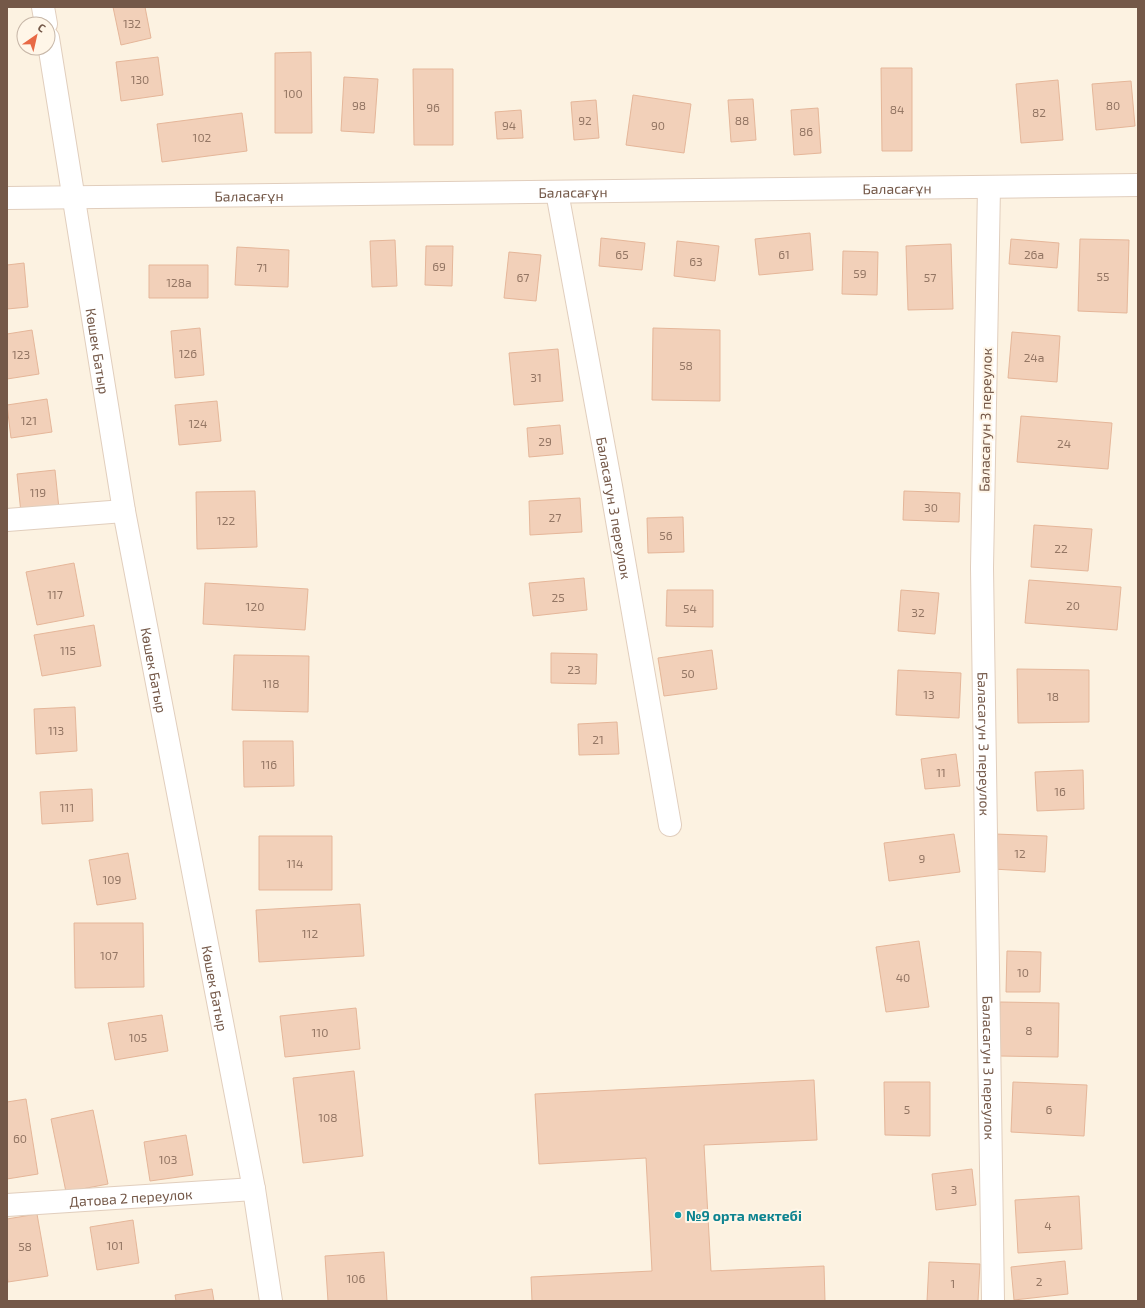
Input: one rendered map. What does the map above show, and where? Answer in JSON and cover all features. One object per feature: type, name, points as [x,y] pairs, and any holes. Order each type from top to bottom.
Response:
[{"type":"street","name":"Көшек Батыр","points":[[51,56],[124,510],[254,1190],[271,1301]]},
{"type":"street","name":"Баласағұн","points":[[7,198],[1138,185]]},
{"type":"street","name":"Баласагун 3 переулок","points":[[989,187],[982,568],[993,1301]]},
{"type":"street","name":"Баласагун 3 переулок","points":[[557,192],[611,486],[670,825]]},
{"type":"street","points":[[7,520],[124,510]]},
{"type":"street","name":"Датова 2 переулок","points":[[7,1205],[254,1190]]},
{"type":"building","points":[[113,7],[145,7],[151,38],[121,45]]},
{"type":"building","points":[[311,52],[312,133],[275,133],[275,53]]},
{"type":"building","points":[[158,57],[163,95],[121,101],[116,62]]},
{"type":"building","points":[[881,68],[912,68],[912,151],[882,151]]},
{"type":"building","points":[[413,69],[453,69],[453,145],[414,145]]},
{"type":"building","points":[[344,77],[378,79],[374,133],[341,131]]},
{"type":"building","points":[[1058,80],[1063,140],[1021,143],[1016,84]]},
{"type":"building","points":[[1131,81],[1135,126],[1096,130],[1092,84]]},
{"type":"building","points":[[633,95],[691,104],[684,153],[626,145]]},
{"type":"building","points":[[753,99],[756,140],[731,142],[728,100]]},
{"type":"building","points":[[596,100],[599,138],[574,140],[571,102]]},
{"type":"building","points":[[818,108],[821,153],[794,155],[791,110]]},
{"type":"building","points":[[521,110],[523,138],[497,139],[495,112]]},
{"type":"building","points":[[242,113],[247,151],[162,162],[157,124]]},
{"type":"building","points":[[810,233],[813,270],[759,275],[755,239]]},
{"type":"building","points":[[601,238],[645,243],[642,270],[599,266]]},
{"type":"building","points":[[1011,239],[1059,243],[1057,268],[1009,264]]},
{"type":"building","points":[[1080,239],[1129,240],[1127,313],[1078,311]]},
{"type":"building","points":[[395,240],[397,286],[372,287],[370,241]]},
{"type":"building","points":[[677,241],[719,246],[715,281],[674,276]]},
{"type":"building","points":[[951,244],[953,309],[908,310],[906,246]]},
{"type":"building","points":[[426,246],[453,246],[452,286],[425,285]]},
{"type":"building","points":[[237,247],[289,250],[288,287],[235,285]]},
{"type":"building","points":[[843,251],[878,252],[877,295],[842,294]]},
{"type":"building","points":[[509,252],[541,255],[536,301],[504,298]]},
{"type":"building","points":[[24,263],[28,307],[7,309],[7,265]]},
{"type":"building","points":[[149,265],[208,265],[208,298],[149,298]]},
{"type":"building","points":[[200,328],[204,375],[175,378],[171,331]]},
{"type":"building","points":[[653,328],[720,330],[720,401],[652,400]]},
{"type":"building","points":[[32,330],[39,374],[7,379],[7,334]]},
{"type":"building","points":[[1012,332],[1060,336],[1057,382],[1008,378]]},
{"type":"building","points":[[558,349],[563,401],[514,405],[509,353]]},
{"type":"building","points":[[47,399],[52,432],[11,438],[7,405]]},
{"type":"building","points":[[217,401],[221,441],[179,445],[175,405]]},
{"type":"building","points":[[1021,416],[1112,423],[1108,469],[1017,462]]},
{"type":"building","points":[[560,425],[563,454],[529,457],[527,428]]},
{"type":"building","points":[[55,470],[59,509],[21,513],[17,474]]},
{"type":"building","points":[[255,491],[257,547],[197,549],[196,492]]},
{"type":"building","points":[[904,491],[960,493],[959,522],[903,520]]},
{"type":"building","points":[[580,498],[582,532],[530,535],[529,501]]},
{"type":"building","points":[[683,517],[684,552],[648,553],[647,518]]},
{"type":"building","points":[[1034,525],[1092,529],[1088,571],[1031,567]]},
{"type":"building","points":[[74,563],[84,616],[37,625],[26,572]]},
{"type":"building","points":[[584,578],[587,610],[533,616],[529,583]]},
{"type":"building","points":[[1029,580],[1121,587],[1117,630],[1025,623]]},
{"type":"building","points":[[205,583],[308,589],[305,630],[203,624]]},
{"type":"building","points":[[667,590],[713,590],[713,627],[666,626]]},
{"type":"building","points":[[901,590],[939,593],[935,634],[898,631]]},
{"type":"building","points":[[94,625],[101,666],[42,676],[34,635]]},
{"type":"building","points":[[712,650],[717,689],[664,696],[658,658]]},
{"type":"building","points":[[551,653],[597,654],[596,684],[551,683]]},
{"type":"building","points":[[234,655],[309,656],[308,712],[232,710]]},
{"type":"building","points":[[1017,669],[1089,670],[1089,722],[1018,723]]},
{"type":"building","points":[[898,670],[961,673],[959,718],[896,715]]},
{"type":"building","points":[[75,707],[77,751],[36,754],[34,709]]},
{"type":"building","points":[[617,722],[619,754],[579,755],[578,724]]},
{"type":"building","points":[[243,741],[293,741],[294,786],[244,787]]},
{"type":"building","points":[[956,754],[960,786],[925,789],[921,759]]},
{"type":"building","points":[[1083,770],[1084,809],[1037,811],[1035,772]]},
{"type":"building","points":[[92,789],[93,821],[42,824],[40,792]]},
{"type":"building","points":[[954,834],[960,872],[889,881],[884,843]]},
{"type":"building","points":[[995,834],[1047,836],[1045,872],[993,869]]},
{"type":"building","points":[[259,836],[332,836],[332,890],[259,890]]},
{"type":"building","points":[[128,853],[136,899],[97,905],[89,860]]},
{"type":"building","points":[[360,904],[364,956],[259,962],[256,910]]},
{"type":"building","points":[[74,923],[143,923],[144,987],[75,988]]},
{"type":"building","points":[[919,941],[929,1007],[886,1012],[876,947]]},
{"type":"building","points":[[1007,951],[1041,952],[1040,992],[1006,992]]},
{"type":"building","points":[[1000,1002],[1059,1003],[1058,1057],[999,1056]]},
{"type":"building","points":[[356,1008],[360,1049],[285,1057],[280,1016]]},
{"type":"building","points":[[162,1015],[168,1051],[115,1060],[108,1023]]},
{"type":"building","points":[[354,1071],[363,1156],[303,1163],[293,1078]]},
{"type":"building","name":"№9 орта мектебі","points":[[814,1080],[817,1140],[704,1145],[711,1271],[824,1266],[825,1301],[532,1301],[531,1277],[652,1271],[646,1158],[539,1164],[535,1094]]},
{"type":"building","points":[[884,1082],[930,1082],[930,1136],[885,1135]]},
{"type":"building","points":[[1013,1082],[1087,1085],[1084,1136],[1011,1132]]},
{"type":"building","points":[[26,1099],[38,1174],[7,1179],[7,1102]]},
{"type":"building","points":[[93,1110],[108,1184],[66,1192],[51,1119]]},
{"type":"building","points":[[186,1135],[193,1175],[150,1181],[144,1142]]},
{"type":"building","points":[[972,1169],[976,1205],[936,1210],[932,1174]]},
{"type":"building","points":[[1079,1196],[1082,1249],[1018,1253],[1015,1200]]},
{"type":"building","points":[[37,1214],[48,1276],[8,1282],[7,1219]]},
{"type":"building","points":[[133,1220],[139,1263],[97,1270],[90,1227]]},
{"type":"building","points":[[384,1252],[387,1301],[328,1301],[325,1256]]},
{"type":"building","points":[[1065,1261],[1068,1294],[1014,1300],[1011,1267]]},
{"type":"building","points":[[929,1262],[980,1264],[978,1301],[927,1301]]},
{"type":"building","points":[[212,1289],[214,1301],[176,1301],[175,1295]]},
{"type":"place","name":"№9 орта мектебі","points":[[678,1215]]}]
